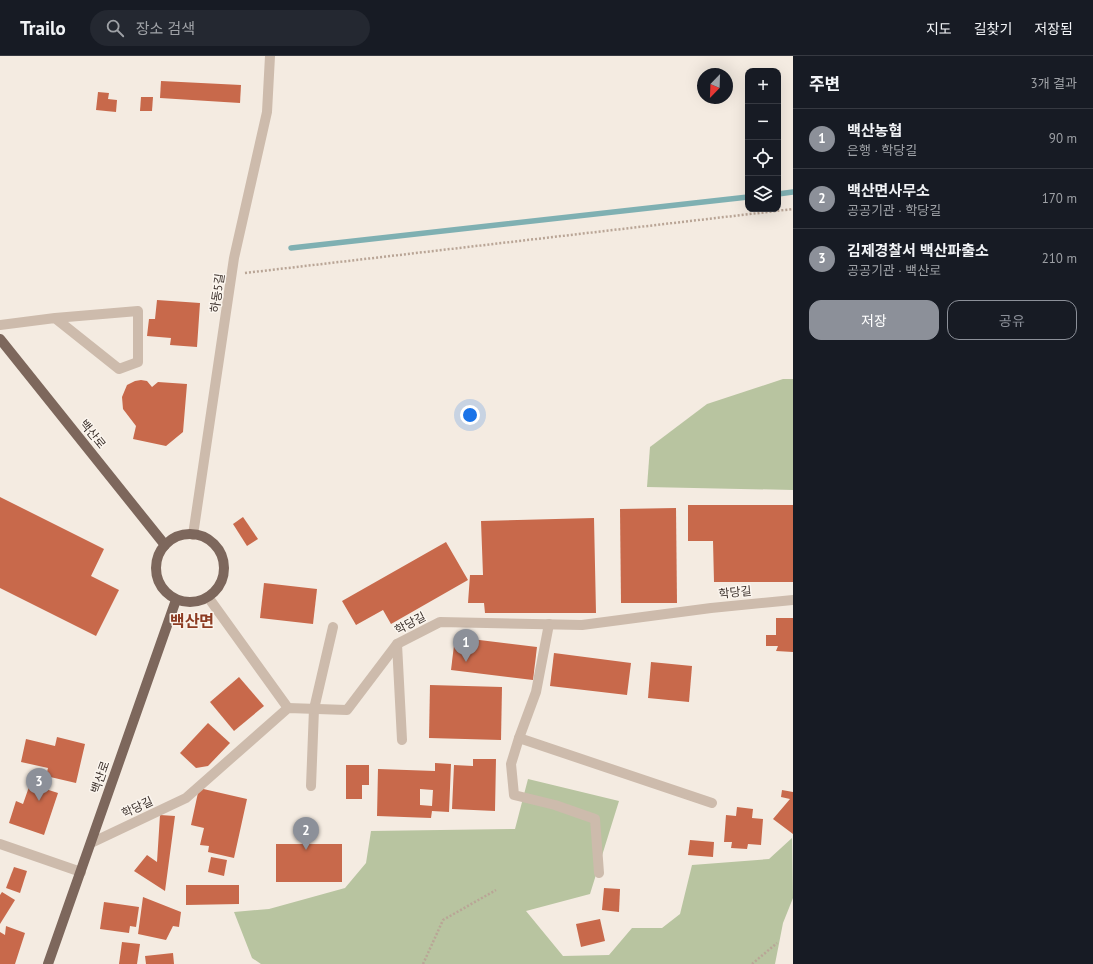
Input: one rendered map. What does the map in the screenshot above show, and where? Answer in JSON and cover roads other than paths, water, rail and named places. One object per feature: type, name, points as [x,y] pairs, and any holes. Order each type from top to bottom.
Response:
[{"type":"main road","name":"백산로","points":[[0,339],[165,545]]},
{"type":"main road","points":[[183,535],[193,535],[204,538],[212,543],[219,552],[223,561],[224,572],[216,591],[198,602],[176,600],[167,594],[160,585],[156,575],[156,564],[159,554],[165,545],[183,535]]},
{"type":"main road","name":"백산로","points":[[48,964],[176,600]]},
{"type":"street","name":"하동5길","points":[[193,535],[234,258],[267,112],[270,56]]},
{"type":"street","points":[[0,325],[55,318],[138,311],[138,362],[118,369],[55,318]]},
{"type":"street","points":[[208,597],[288,708]]},
{"type":"street","name":"학당길","points":[[91,843],[186,798],[288,708],[347,710],[397,644],[440,622],[582,625],[711,608],[793,600]]},
{"type":"street","points":[[549,624],[536,692],[511,764],[514,795],[555,805],[595,819],[599,873]]},
{"type":"street","points":[[311,786],[314,709],[333,627]]},
{"type":"street","points":[[397,644],[402,740]]},
{"type":"street","points":[[519,738],[712,802]]},
{"type":"street","points":[[0,844],[81,872]]},
{"type":"waterway","points":[[781,194],[793,192]]},
{"type":"waterway","points":[[291,248],[745,197]]},
{"type":"place","name":"백산농협","points":[[466,662]]},
{"type":"place","name":"김제경찰서 백산파출소","points":[[39,801]]},
{"type":"place","name":"백산면사무소","points":[[306,850]]},
{"type":"district","name":"백산면","points":[[192,621]]}]
